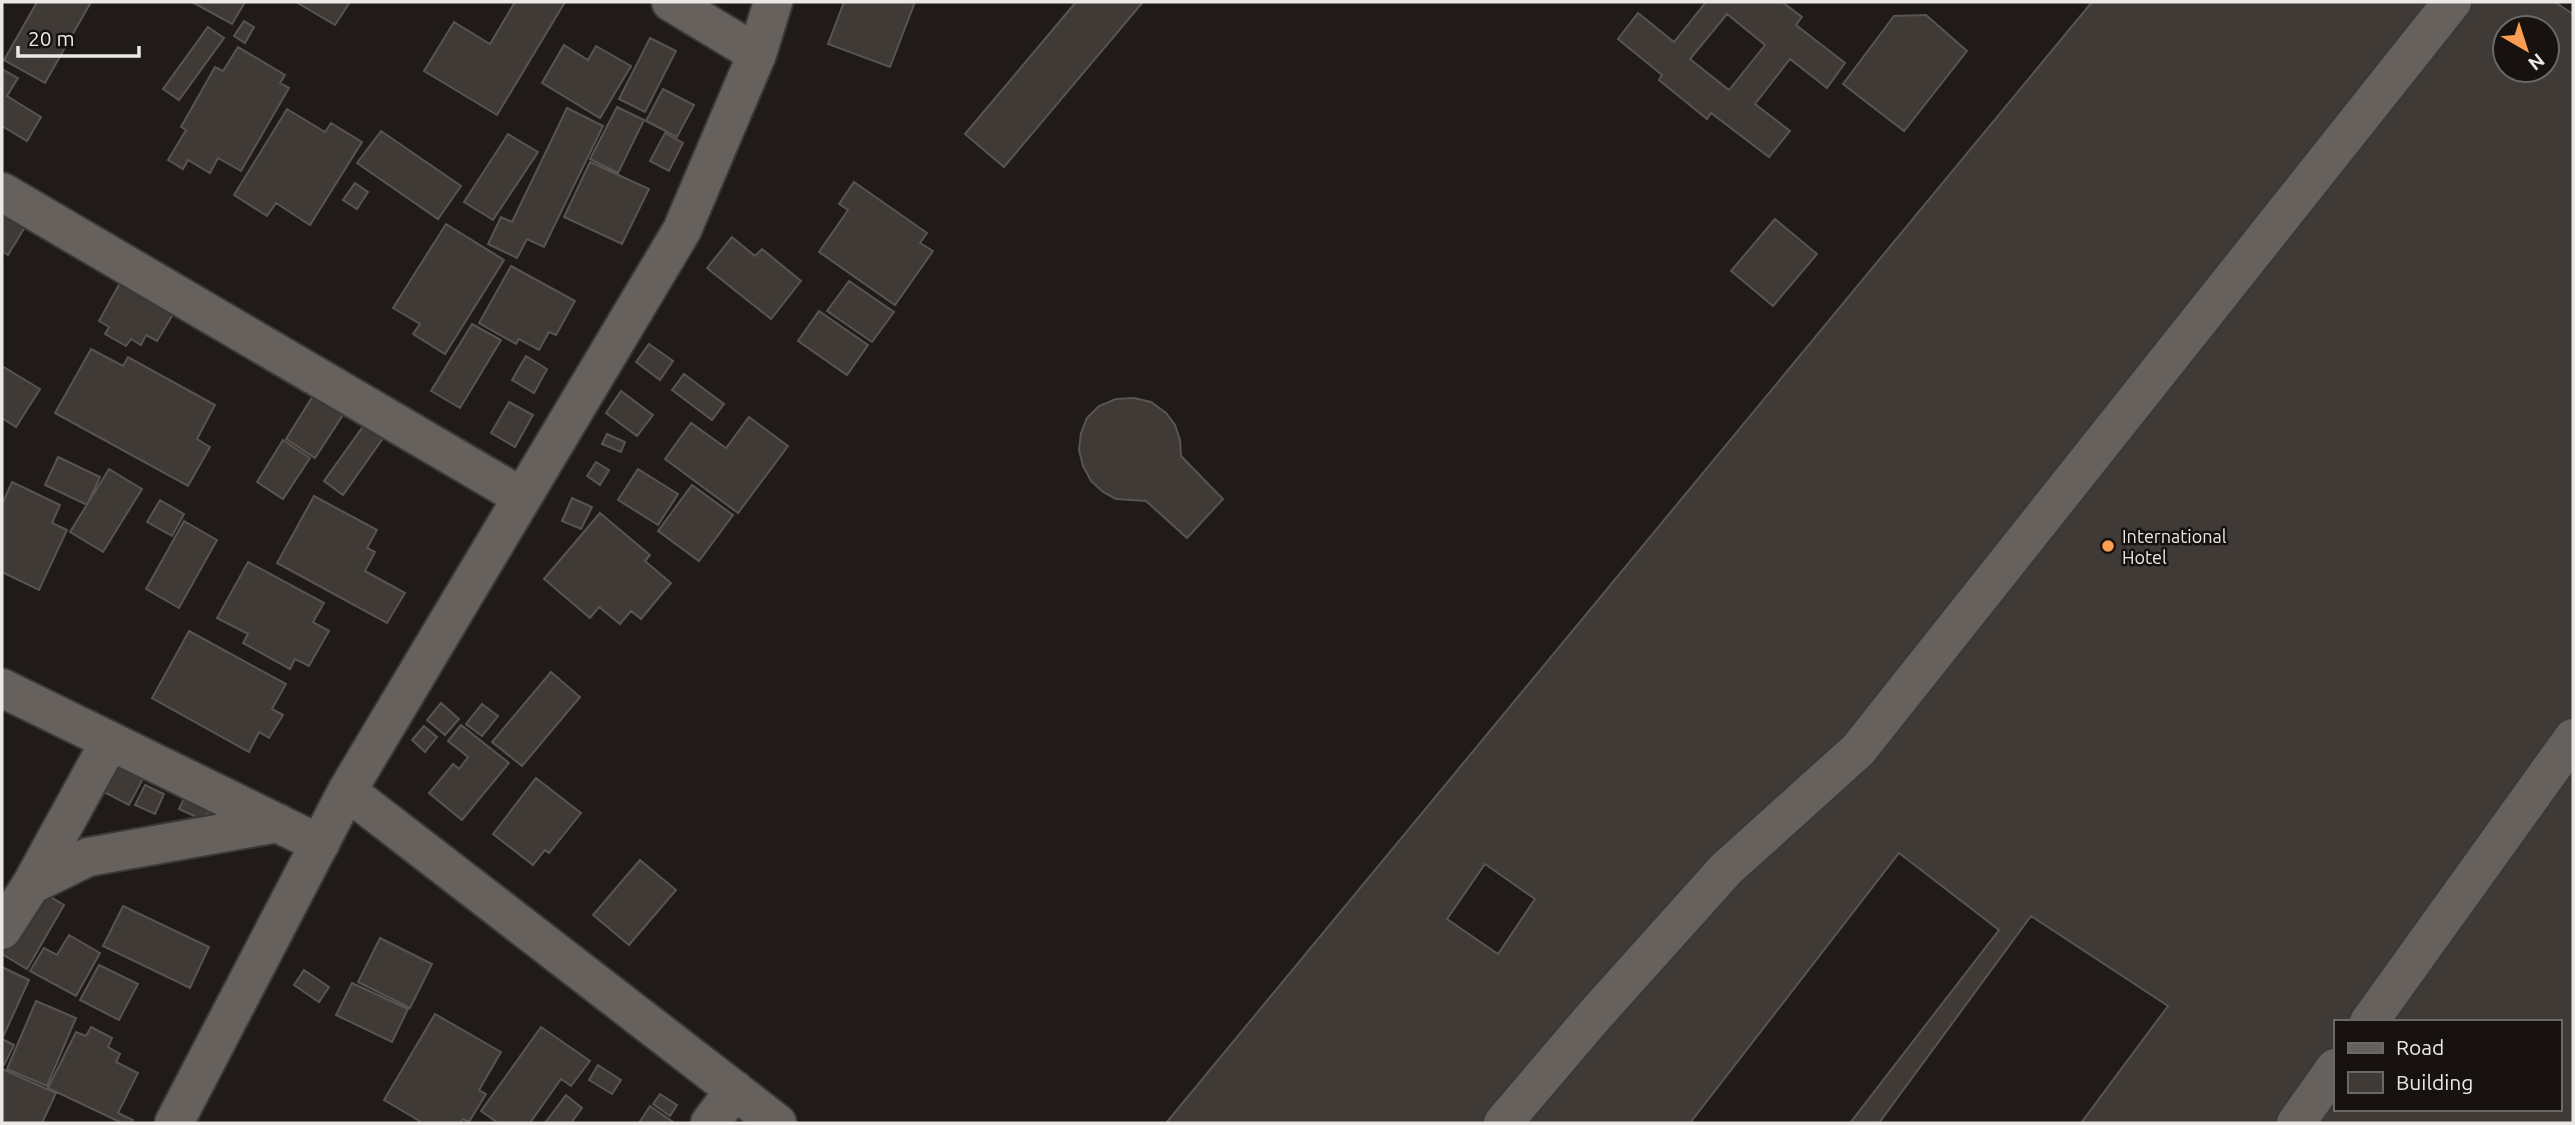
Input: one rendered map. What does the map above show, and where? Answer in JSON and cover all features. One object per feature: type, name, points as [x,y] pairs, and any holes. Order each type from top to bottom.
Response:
[{"type":"street","points":[[671,2],[757,54]]},
{"type":"street","points":[[174,1123],[347,791],[682,230],[757,54],[773,2]]},
{"type":"street","points":[[1503,1123],[1595,1015],[1726,869],[1858,750],[2452,2]]},
{"type":"street","points":[[2,192],[522,497]]},
{"type":"street","points":[[2,688],[320,844]]},
{"type":"street","points":[[2370,1020],[2573,738]]},
{"type":"street","points":[[2,930],[31,885],[110,741]]},
{"type":"street","points":[[347,791],[776,1123]]},
{"type":"street","points":[[31,885],[88,857],[278,823]]},
{"type":"street","points":[[2295,1123],[2334,1069]]},
{"type":"street","points":[[710,1123],[735,1090]]},
{"type":"building","points":[[37,2],[91,2],[45,83],[4,60]]},
{"type":"building","points":[[192,2],[245,2],[232,24]]},
{"type":"building","points":[[296,2],[350,2],[335,25]]},
{"type":"building","points":[[515,2],[565,2],[497,115],[424,71],[454,22],[490,44]]},
{"type":"building","points":[[844,2],[915,2],[890,67],[828,44]]},
{"type":"building","points":[[1076,2],[1143,2],[1004,167],[965,134]]},
{"type":"building","points":[[1706,2],[1782,2],[1802,17],[1796,25],[1845,63],[1827,88],[1790,59],[1755,104],[1790,131],[1769,157],[1711,113],[1707,119],[1659,80],[1662,75],[1618,39],[1638,13],[1674,42]],"holes":[[[1727,14],[1765,45],[1729,90],[1690,59]]]},
{"type":"building","name":"International Hotel","points":[[2092,2],[2555,2],[2573,14],[2573,1123],[1166,1123]]},
{"type":"building","points":[[1926,15],[1967,51],[1904,131],[1843,84],[1894,16]]},
{"type":"building","points":[[244,21],[254,27],[245,43],[234,36]]},
{"type":"building","points":[[208,27],[224,38],[179,100],[163,89]]},
{"type":"building","points":[[650,38],[676,51],[645,112],[619,99]]},
{"type":"building","points":[[564,45],[588,60],[596,46],[631,66],[600,118],[542,83]]},
{"type":"building","points":[[238,47],[285,75],[280,83],[289,88],[241,171],[218,158],[210,173],[188,160],[183,169],[168,160],[186,130],[181,127],[215,67],[223,71]]},
{"type":"building","points":[[2,69],[18,78],[7,96],[41,117],[27,141],[2,126]]},
{"type":"building","points":[[663,89],[694,105],[677,137],[646,121]]},
{"type":"building","points":[[617,107],[644,120],[618,173],[590,159]]},
{"type":"building","points":[[567,108],[603,126],[544,247],[527,239],[517,258],[488,244],[501,217],[512,222]]},
{"type":"building","points":[[287,109],[325,132],[331,123],[362,142],[310,225],[276,203],[267,216],[234,195]]},
{"type":"building","points":[[381,131],[461,186],[438,219],[357,163]]},
{"type":"building","points":[[665,133],[683,143],[669,171],[650,161]]},
{"type":"building","points":[[508,134],[538,152],[493,220],[464,202]]},
{"type":"building","points":[[590,162],[649,189],[622,244],[564,217]]},
{"type":"building","points":[[854,182],[927,233],[920,243],[933,251],[895,305],[819,252],[848,210],[839,204]]},
{"type":"building","points":[[355,183],[368,192],[357,209],[343,200]]},
{"type":"building","points":[[2,199],[31,217],[8,255],[2,251]]},
{"type":"building","points":[[1775,219],[1817,254],[1773,306],[1731,271]]},
{"type":"building","points":[[446,224],[504,260],[445,354],[413,334],[420,324],[393,308]]},
{"type":"building","points":[[732,237],[755,256],[762,249],[801,281],[771,319],[707,268]]},
{"type":"building","points":[[511,266],[575,301],[556,335],[549,332],[539,350],[519,339],[516,344],[479,323]]},
{"type":"building","points":[[121,281],[175,311],[157,341],[146,335],[141,345],[131,339],[126,346],[105,334],[109,327],[99,321]]},
{"type":"building","points":[[849,281],[894,312],[872,342],[827,311]]},
{"type":"building","points":[[819,311],[868,345],[847,375],[798,341]]},
{"type":"building","points":[[472,324],[501,340],[460,408],[431,391]]},
{"type":"building","points":[[649,344],[673,361],[660,380],[636,362]]},
{"type":"building","points":[[91,349],[123,366],[128,357],[215,405],[197,439],[210,447],[188,486],[55,413]]},
{"type":"building","points":[[526,356],[547,369],[534,393],[512,380]]},
{"type":"building","points":[[2,366],[40,389],[16,427],[2,418]]},
{"type":"building","points":[[684,374],[724,404],[712,420],[672,390]]},
{"type":"building","points":[[318,388],[348,407],[315,458],[286,439]]},
{"type":"building","points":[[621,391],[653,415],[637,436],[606,413]]},
{"type":"building","points":[[1134,398],[1151,402],[1166,413],[1175,425],[1181,456],[1223,499],[1187,538],[1146,501],[1116,499],[1103,492],[1091,481],[1083,466],[1079,450],[1081,433],[1087,418],[1099,406],[1116,399]]},
{"type":"building","points":[[509,402],[533,415],[515,447],[491,433]]},
{"type":"building","points":[[749,417],[788,446],[738,513],[665,459],[691,423],[726,448]]},
{"type":"building","points":[[367,421],[386,434],[343,495],[324,481]]},
{"type":"building","points":[[607,434],[625,442],[621,452],[602,444]]},
{"type":"building","points":[[283,440],[310,458],[283,499],[257,482]]},
{"type":"building","points":[[58,457],[100,477],[87,505],[45,485]]},
{"type":"building","points":[[596,462],[609,470],[600,485],[587,476]]},
{"type":"building","points":[[109,469],[142,489],[103,552],[70,532]]},
{"type":"building","points":[[638,469],[678,494],[658,525],[618,500]]},
{"type":"building","points":[[12,482],[60,505],[52,523],[67,530],[39,590],[2,572],[2,504]]},
{"type":"building","points":[[692,485],[733,515],[699,561],[658,531]]},
{"type":"building","points":[[314,496],[377,530],[367,548],[375,552],[365,571],[405,593],[387,623],[277,563]]},
{"type":"building","points":[[572,498],[592,507],[581,529],[562,521]]},
{"type":"building","points":[[160,500],[184,514],[172,536],[147,522]]},
{"type":"building","points":[[600,513],[650,555],[645,561],[671,583],[641,619],[631,611],[620,624],[599,607],[590,618],[544,579]]},
{"type":"building","points":[[184,521],[217,540],[179,608],[146,589]]},
{"type":"building","points":[[248,562],[324,603],[313,622],[329,631],[309,666],[295,659],[290,669],[243,643],[248,634],[217,618]]},
{"type":"building","points":[[189,631],[286,684],[272,709],[283,715],[269,738],[259,732],[249,752],[152,698]]},
{"type":"building","points":[[551,672],[580,697],[522,766],[492,742]]},
{"type":"building","points":[[441,703],[459,719],[445,735],[427,720]]},
{"type":"building","points":[[482,704],[498,716],[482,736],[466,724]]},
{"type":"building","points":[[461,725],[509,763],[462,820],[429,793],[453,764],[459,769],[468,757],[448,741]]},
{"type":"building","points":[[424,726],[437,737],[425,752],[412,740]]},
{"type":"building","points":[[116,762],[144,777],[129,805],[102,791]]},
{"type":"building","points":[[536,778],[581,813],[549,853],[545,850],[533,865],[493,834]]},
{"type":"building","points":[[145,785],[164,794],[155,814],[135,805]]},
{"type":"building","points":[[187,792],[212,804],[205,821],[179,809]]},
{"type":"building","points":[[1899,853],[1999,930],[1850,1123],[1690,1123]]},
{"type":"building","points":[[640,860],[676,890],[629,945],[593,915]]},
{"type":"building","points":[[1485,864],[1535,899],[1498,954],[1447,919]]},
{"type":"building","points":[[34,887],[64,905],[27,969],[2,954],[2,943]]},
{"type":"building","points":[[123,906],[209,947],[190,988],[103,946]]},
{"type":"building","points":[[2031,916],[2168,1006],[2081,1123],[1879,1123]]},
{"type":"building","points":[[69,935],[100,953],[76,996],[30,971],[44,948],[57,955]]},
{"type":"building","points":[[380,938],[432,964],[410,1008],[358,982]]},
{"type":"building","points":[[99,965],[138,984],[119,1020],[80,1000]]},
{"type":"building","points":[[2,967],[29,980],[2,1039]]},
{"type":"building","points":[[304,970],[329,987],[319,1002],[294,985]]},
{"type":"building","points":[[352,983],[408,1009],[392,1042],[336,1015]]},
{"type":"building","points":[[36,1001],[76,1018],[47,1086],[7,1069]]},
{"type":"building","points":[[435,1014],[501,1052],[479,1090],[486,1094],[469,1122],[463,1119],[460,1123],[423,1123],[384,1100]]},
{"type":"building","points":[[91,1027],[112,1038],[108,1047],[120,1054],[116,1062],[138,1073],[118,1113],[133,1120],[131,1123],[122,1123],[48,1088],[76,1032],[86,1036]]},
{"type":"building","points":[[541,1027],[590,1061],[571,1086],[561,1079],[530,1123],[498,1123],[481,1111]]},
{"type":"building","points":[[2,1039],[14,1045],[4,1065],[2,1064]]},
{"type":"building","points":[[598,1065],[621,1080],[612,1094],[589,1080]]},
{"type":"building","points":[[2,1069],[56,1093],[42,1123],[2,1123]]},
{"type":"building","points":[[660,1094],[677,1105],[670,1116],[653,1104]]},
{"type":"building","points":[[566,1095],[582,1108],[571,1123],[545,1123]]},
{"type":"building","points":[[650,1106],[673,1122],[639,1123]]},
{"type":"place","name":"International Hotel","points":[[2108,546]]}]
